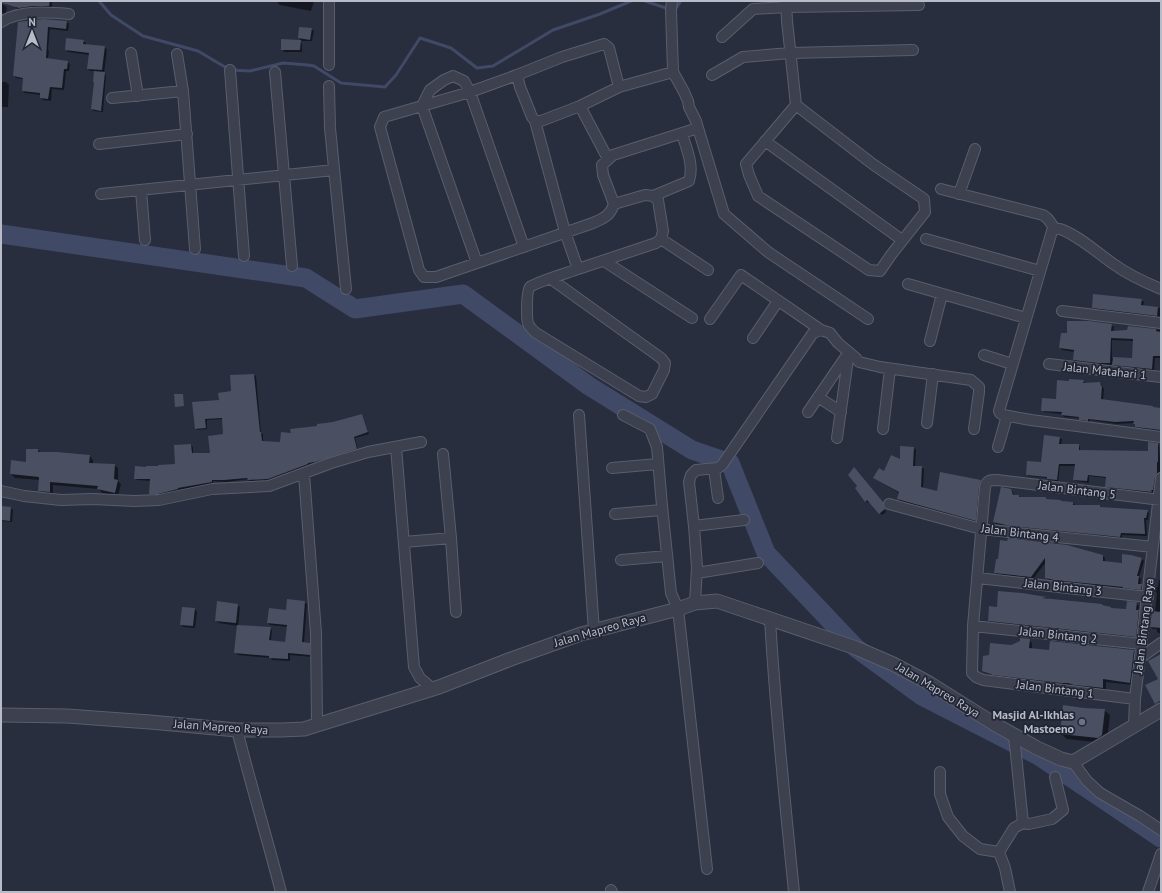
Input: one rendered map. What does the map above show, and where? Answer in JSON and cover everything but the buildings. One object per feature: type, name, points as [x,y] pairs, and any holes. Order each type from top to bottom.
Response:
[{"type":"street","points":[[329,1],[329,65]]},
{"type":"street","points":[[672,1],[673,72],[684,92],[689,108],[696,121],[724,214],[768,252],[868,319]]},
{"type":"street","points":[[787,4],[787,21],[796,105],[874,164],[924,199],[925,212],[902,240],[880,271],[869,270],[758,196],[746,164],[796,105]]},
{"type":"street","points":[[722,37],[753,9],[787,4],[919,5]]},
{"type":"street","points":[[1,22],[20,14],[69,14]]},
{"type":"street","points":[[619,87],[609,48],[604,44],[562,57],[470,92],[384,117],[380,127],[419,270],[424,277],[436,277],[606,217],[612,211],[614,204],[603,175],[602,165],[608,159],[613,155],[698,128]]},
{"type":"street","points":[[712,75],[743,57],[790,53],[913,50]]},
{"type":"street","points":[[131,53],[138,96]]},
{"type":"street","points":[[177,54],[183,91],[187,134],[195,249]]},
{"type":"street","points":[[230,70],[237,180],[244,256]]},
{"type":"street","points":[[275,72],[292,266]]},
{"type":"street","points":[[535,121],[541,121],[580,106],[619,87],[673,72]]},
{"type":"street","points":[[517,75],[520,87],[535,121],[565,232],[578,269]]},
{"type":"street","points":[[477,263],[422,106],[430,90],[444,80],[454,76],[464,81],[470,92],[524,247]]},
{"type":"street","points":[[329,86],[330,128],[346,289]]},
{"type":"street","points":[[112,98],[183,91]]},
{"type":"street","points":[[580,106],[608,159]]},
{"type":"street","points":[[99,144],[187,134]]},
{"type":"street","points":[[614,204],[645,195],[653,196],[689,181],[691,164],[682,134]]},
{"type":"street","points":[[766,141],[902,240]]},
{"type":"street","points":[[958,194],[975,149]]},
{"type":"street","points":[[101,194],[334,170]]},
{"type":"street","points":[[941,189],[1043,215],[1055,229]]},
{"type":"street","points":[[142,190],[145,240]]},
{"type":"street","points":[[551,278],[661,358],[665,363],[664,370],[652,394],[646,397],[639,396],[536,333],[529,327],[527,308],[529,289],[532,285],[551,278],[578,269],[656,244],[661,239],[663,231],[658,200],[653,196]]},
{"type":"street","points":[[1161,289],[1129,274],[1066,232],[1060,229],[1052,230],[999,411],[1000,414],[1007,416],[1031,420],[1161,437]]},
{"type":"street","points":[[926,238],[1040,271]]},
{"type":"street","points":[[661,239],[708,270]]},
{"type":"street","points":[[604,261],[692,318]]},
{"type":"street","points":[[710,319],[741,275],[821,330],[830,333],[859,362],[880,367],[971,380],[979,387],[974,429]]},
{"type":"street","points":[[908,284],[1026,318]]},
{"type":"street","points":[[930,341],[942,294]]},
{"type":"street","points":[[753,338],[778,301]]},
{"type":"street","points":[[1062,311],[1161,323]]},
{"type":"street","points":[[695,603],[697,567],[689,482],[691,475],[696,470],[714,469],[722,465],[813,333],[821,330]]},
{"type":"street","points":[[808,412],[849,352]]},
{"type":"street","points":[[837,438],[849,352]]},
{"type":"street","points":[[984,355],[1012,364]]},
{"type":"street","name":"Jalan Matahari 1","points":[[1049,364],[1161,377]]},
{"type":"street","points":[[883,429],[890,368]]},
{"type":"street","points":[[927,423],[933,374]]},
{"type":"street","points":[[818,398],[841,412]]},
{"type":"street","points":[[579,415],[594,631]]},
{"type":"street","points":[[623,415],[650,430],[657,448],[671,593],[678,609],[707,869]]},
{"type":"street","points":[[998,447],[1007,416]]},
{"type":"street","points":[[1,491],[24,496],[55,499],[159,500],[217,488],[269,486],[368,452],[421,442]]},
{"type":"street","points":[[396,447],[414,667],[420,678],[433,689]]},
{"type":"street","points":[[443,454],[456,612]]},
{"type":"street","points":[[612,468],[658,464]]},
{"type":"street","points":[[714,469],[718,498]]},
{"type":"street","points":[[304,474],[316,633],[317,724]]},
{"type":"street","name":"Jalan Bintang Raya","points":[[1134,726],[1135,698],[1160,500],[1161,478]]},
{"type":"street","name":"Jalan Bintang 5","points":[[981,529],[985,487],[986,482],[990,480],[1160,500]]},
{"type":"street","name":"Jalan Bintang 4","points":[[889,504],[981,529],[1153,547]]},
{"type":"street","points":[[615,514],[662,510]]},
{"type":"street","points":[[694,526],[744,520]]},
{"type":"street","points":[[973,626],[981,529]]},
{"type":"street","points":[[404,542],[451,538]]},
{"type":"street","points":[[621,560],[667,556]]},
{"type":"street","points":[[697,573],[758,563]]},
{"type":"street","name":"Jalan Bintang 3","points":[[978,578],[1148,597]]},
{"type":"street","name":"Jalan Mapreo Raya","points":[[1,715],[67,716],[237,730],[304,729],[433,689],[534,650],[581,634],[678,609],[695,603],[717,601],[856,648],[893,664],[929,683],[996,725],[1037,748],[1061,759],[1073,762]]},
{"type":"street","points":[[770,618],[779,739],[794,892]]},
{"type":"street","name":"Jalan Bintang 2","points":[[973,626],[1142,644]]},
{"type":"street","name":"Jalan Bintang 1","points":[[973,626],[972,673],[976,677],[984,680],[1135,698]]},
{"type":"street","points":[[1140,658],[1161,643]]},
{"type":"street","points":[[1161,710],[1073,762],[1091,786],[1100,794],[1140,816],[1161,830]]},
{"type":"street","points":[[237,730],[281,892]]},
{"type":"street","points":[[1014,735],[1023,823]]},
{"type":"street","points":[[940,772],[940,794],[948,817],[963,836],[980,849],[999,852]]},
{"type":"street","points":[[999,852],[1014,828],[1023,823],[1029,824],[1052,819],[1064,810],[1055,777]]},
{"type":"street","points":[[999,852],[1005,868],[1010,892]]},
{"type":"street","points":[[1148,892],[1161,854]]},
{"type":"waterway","points":[[99,1],[111,15],[143,36],[198,51],[230,70],[250,71],[283,63],[308,65],[314,66],[341,83],[385,87],[396,75],[420,38],[451,48],[477,68],[493,66],[553,30],[600,14],[631,1]]},
{"type":"waterway","points":[[645,1],[669,9]]},
{"type":"waterway","points":[[674,11],[681,1]]},
{"type":"waterway","points":[[1,234],[306,278],[355,309],[463,294],[589,386],[692,450],[730,463],[766,553],[856,648],[922,696],[1039,756],[1161,838]]},
{"type":"place","name":"Masjid Al-Ikhlas Mastoeno","points":[[1082,722]]}]
